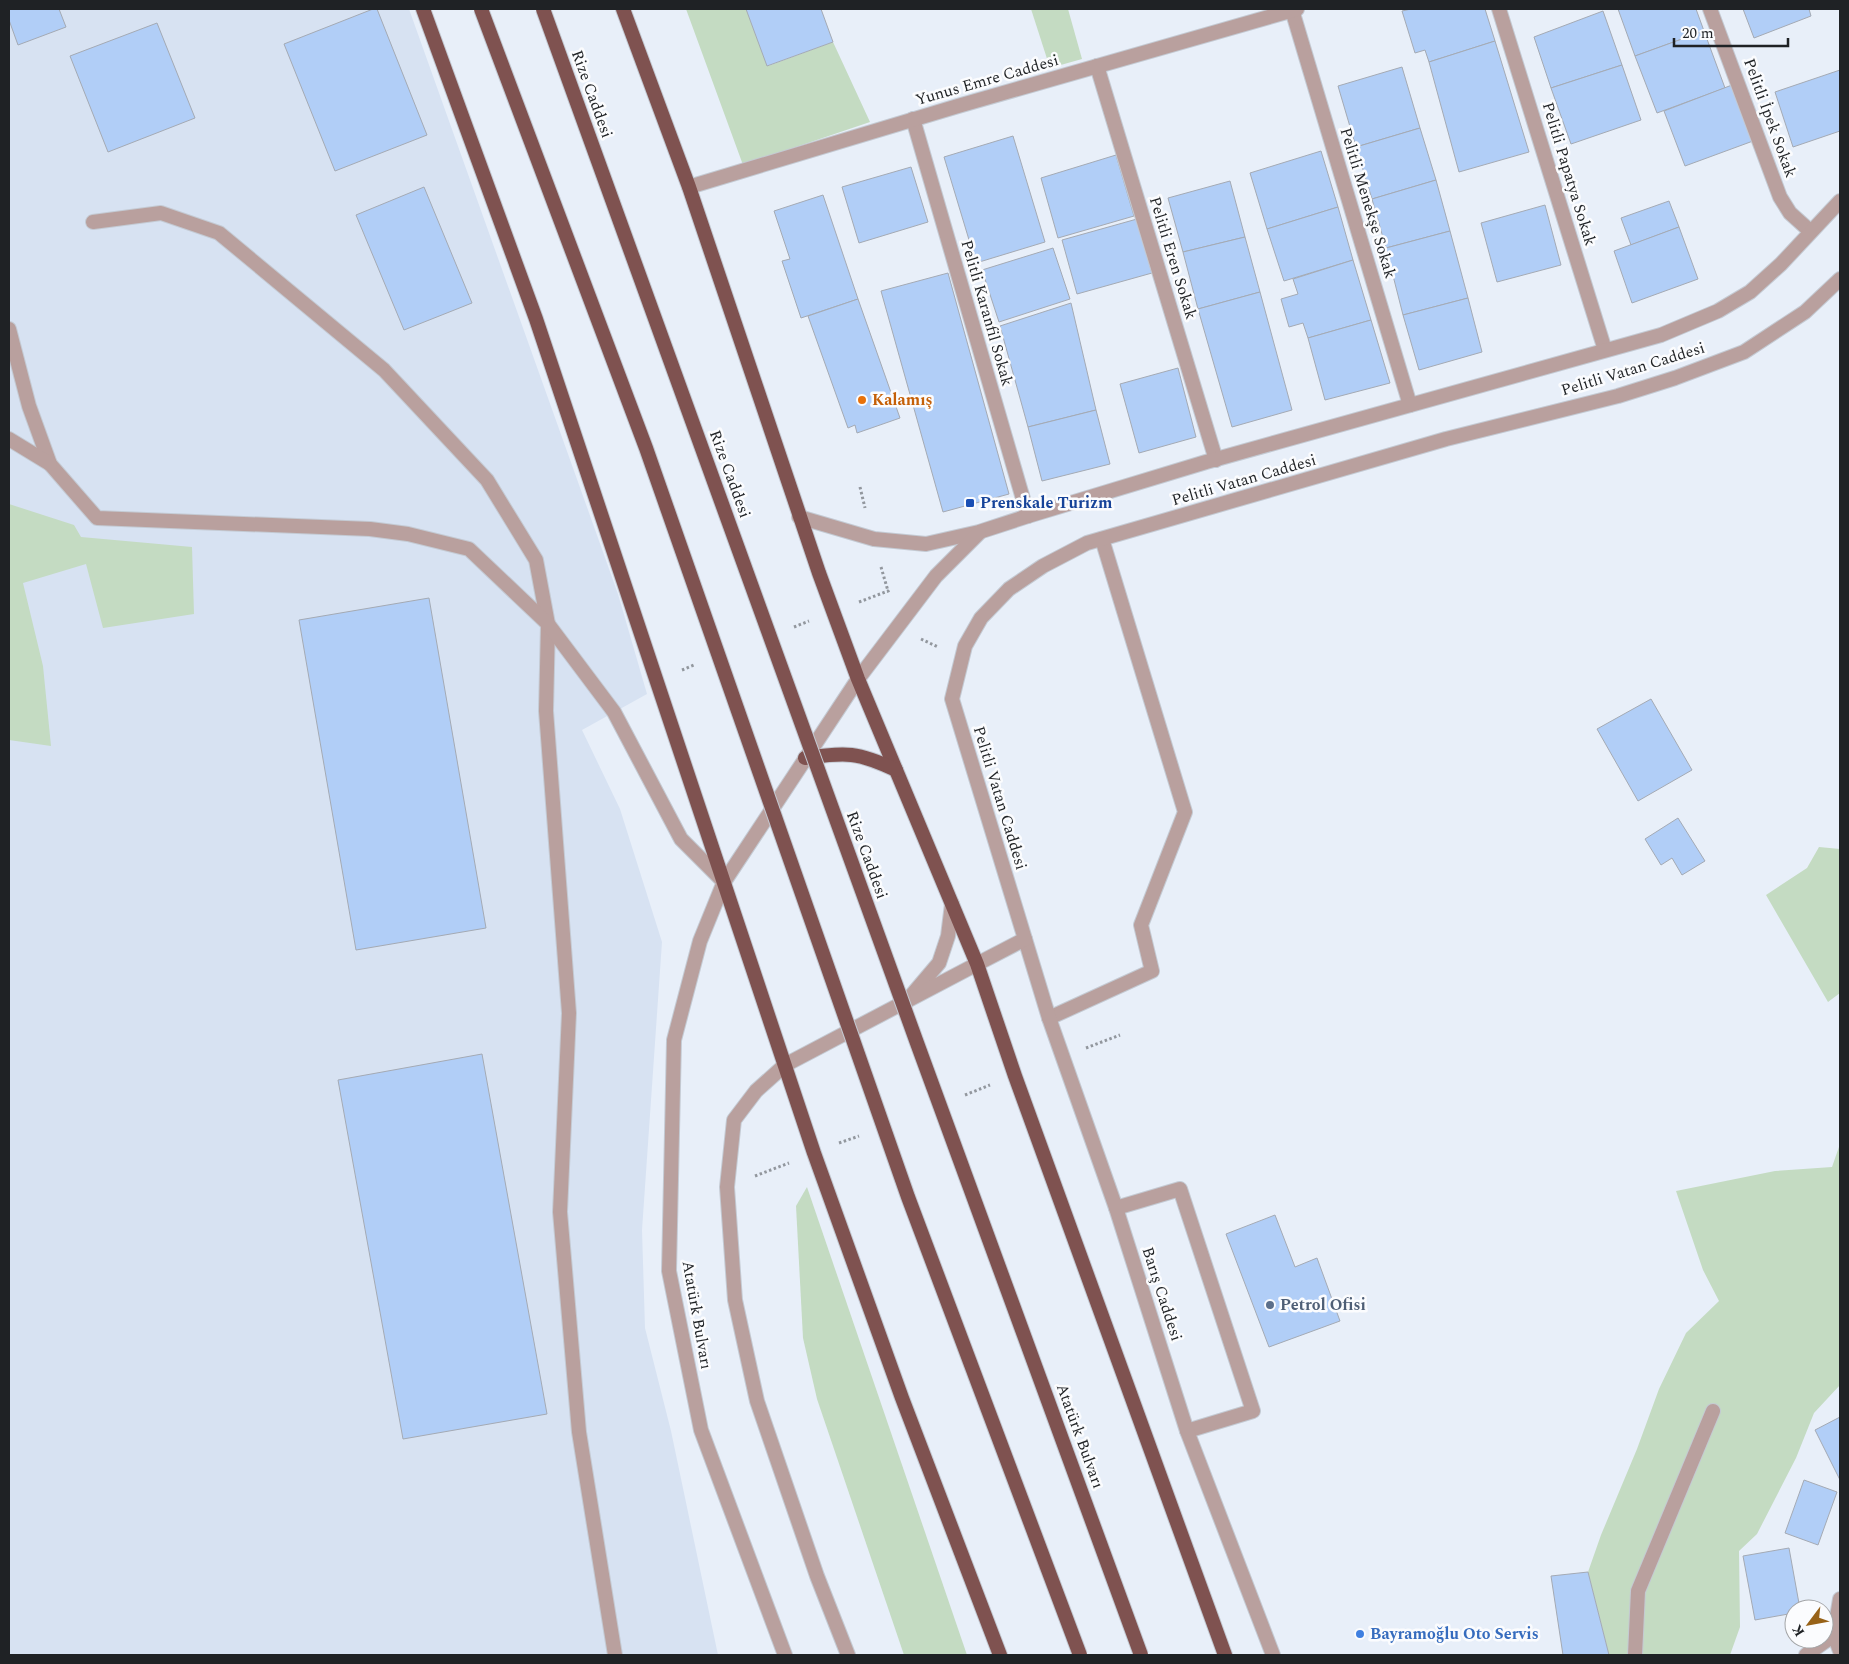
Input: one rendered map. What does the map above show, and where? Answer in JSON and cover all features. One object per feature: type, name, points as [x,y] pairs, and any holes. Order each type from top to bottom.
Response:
[{"type":"highway","points":[[423,9],[536,319],[785,1065],[902,1398],[1000,1655]]},
{"type":"highway","points":[[481,9],[646,448],[908,1197],[1080,1655]]},
{"type":"highway","name":"Rize Caddesi","points":[[542,9],[884,952]]},
{"type":"highway","points":[[623,9],[689,187],[799,517],[858,678],[977,964],[1015,1076],[1226,1655]]},
{"type":"highway","points":[[805,758],[831,754],[856,754],[896,770]]},
{"type":"highway","name":"Atatürk Bulvarı","points":[[884,952],[1141,1655]]},
{"type":"street","name":"Yunus Emre Caddesi","points":[[689,187],[913,119],[1295,9]]},
{"type":"street","name":"Pelitli Menekşe Sokak","points":[[1295,9],[1410,406]]},
{"type":"street","name":"Pelitli Papatya Sokak","points":[[1499,9],[1605,350]]},
{"type":"street","name":"Pelitli İpek Sokak","points":[[1710,9],[1780,197],[1790,213],[1810,231]]},
{"type":"street","name":"Pelitli Eren Sokak","points":[[1097,66],[1216,460]]},
{"type":"street","name":"Pelitli Karanfil Sokak","points":[[913,119],[1028,516]]},
{"type":"street","name":"Pelitli Vatan Caddesi","points":[[799,517],[874,539],[926,544],[979,532],[1216,460],[1660,335],[1718,312],[1750,292],[1781,264],[1840,201]]},
{"type":"street","points":[[93,222],[161,213],[219,233],[384,370],[487,480],[536,560],[548,624],[546,711],[569,1013],[560,1212],[579,1432],[615,1655]]},
{"type":"street","name":"Pelitli Vatan Caddesi","points":[[1025,939],[952,699],[965,646],[982,618],[1009,589],[1043,566],[1087,543],[1446,439],[1618,396],[1675,378],[1744,352],[1804,312],[1840,279]]},
{"type":"street","points":[[9,329],[29,406],[50,464]]},
{"type":"street","points":[[9,439],[50,464],[96,518],[370,528],[408,534],[469,549],[548,624],[614,712],[681,839],[724,882]]},
{"type":"street","name":"Atatürk Bulvarı","points":[[785,1655],[701,1430],[669,1271],[674,1040],[700,941],[724,882],[858,678],[936,576],[979,532]]},
{"type":"street","points":[[1049,1018],[1152,971],[1141,925],[1185,812],[1102,539]]},
{"type":"street","points":[[906,1002],[939,964],[948,936],[952,904]]},
{"type":"street","points":[[848,1655],[817,1576],[757,1401],[736,1300],[727,1187],[734,1120],[756,1091],[785,1065],[1025,939]]},
{"type":"street","name":"Barış Caddesi","points":[[1025,939],[1049,1018],[1116,1208],[1187,1431],[1273,1655]]},
{"type":"street","points":[[1116,1208],[1180,1189],[1253,1411],[1187,1431]]},
{"type":"street","points":[[1635,1655],[1638,1591],[1713,1411]]},
{"type":"street","points":[[1840,1599],[1837,1635],[1840,1651]]},
{"type":"street","points":[[1806,1655],[1837,1635]]},
{"type":"shaded area","points":[[9,9],[409,9],[618,594],[647,694],[582,730],[620,809],[662,942],[642,1230],[645,1328],[671,1431],[718,1655],[9,1655]]},
{"type":"green space","points":[[686,9],[746,9],[768,66],[833,42],[870,122],[743,165]]},
{"type":"green space","points":[[1031,9],[1068,9],[1082,59],[1050,68]]},
{"type":"green space","points":[[9,504],[74,525],[81,537],[192,547],[194,614],[103,628],[86,564],[23,583],[43,666],[51,746],[9,740]]},
{"type":"green space","points":[[1819,847],[1840,849],[1840,993],[1828,1002],[1766,895],[1807,868]]},
{"type":"green space","points":[[1840,1144],[1840,1385],[1814,1413],[1796,1458],[1757,1534],[1739,1551],[1740,1627],[1730,1655],[1609,1655],[1588,1572],[1659,1389],[1686,1333],[1719,1301],[1703,1270],[1676,1191],[1775,1171],[1832,1167]]},
{"type":"green space","points":[[807,1187],[967,1655],[904,1655],[817,1399],[803,1338],[796,1206]]},
{"type":"building","points":[[9,9],[59,9],[66,27],[18,45],[9,20]]},
{"type":"building","points":[[377,9],[427,135],[335,171],[284,44]]},
{"type":"building","points":[[746,9],[821,9],[833,42],[767,66]]},
{"type":"building","points":[[1411,9],[1485,9],[1495,41],[1429,62],[1425,50],[1415,53],[1402,11]]},
{"type":"building","points":[[1618,9],[1696,9],[1704,31],[1635,56]]},
{"type":"building","points":[[1743,9],[1809,9],[1811,16],[1754,38]]},
{"type":"building","points":[[1603,11],[1622,65],[1551,88],[1534,37]]},
{"type":"building","points":[[157,23],[195,118],[108,152],[70,56]]},
{"type":"building","points":[[1704,31],[1725,88],[1657,113],[1635,56]]},
{"type":"building","points":[[1495,41],[1529,152],[1459,172],[1429,62]]},
{"type":"building","points":[[1622,65],[1641,120],[1571,144],[1551,88]]},
{"type":"building","points":[[1402,67],[1420,128],[1356,147],[1338,86]]},
{"type":"building","points":[[1840,70],[1840,131],[1793,147],[1775,92]]},
{"type":"building","points":[[1732,85],[1753,141],[1685,166],[1664,111]]},
{"type":"building","points":[[1420,128],[1436,180],[1372,199],[1356,147]]},
{"type":"building","points":[[1013,136],[1045,242],[976,263],[944,157]]},
{"type":"building","points":[[1321,151],[1338,207],[1267,229],[1250,173]]},
{"type":"building","points":[[1116,155],[1134,216],[1058,238],[1041,178]]},
{"type":"building","points":[[911,167],[928,222],[859,243],[842,187]]},
{"type":"building","points":[[1436,180],[1450,231],[1386,248],[1372,199]]},
{"type":"building","points":[[1230,181],[1245,237],[1183,252],[1168,198]]},
{"type":"building","points":[[424,187],[472,303],[404,330],[356,215]]},
{"type":"building","points":[[823,195],[858,299],[801,318],[782,261],[790,259],[774,211]]},
{"type":"building","points":[[1669,201],[1679,227],[1631,245],[1621,218]]},
{"type":"building","points":[[1545,205],[1561,265],[1497,282],[1481,223]]},
{"type":"building","points":[[1338,207],[1353,260],[1284,281],[1267,229]]},
{"type":"building","points":[[1137,219],[1152,273],[1077,294],[1062,240]]},
{"type":"building","points":[[1679,227],[1698,279],[1632,303],[1614,251]]},
{"type":"building","points":[[1450,231],[1468,298],[1403,315],[1386,248]]},
{"type":"building","points":[[1245,237],[1260,292],[1198,309],[1183,252]]},
{"type":"building","points":[[1053,248],[1070,299],[999,322],[982,270]]},
{"type":"building","points":[[1353,260],[1371,320],[1308,338],[1303,323],[1289,327],[1281,299],[1298,294],[1293,279]]},
{"type":"building","points":[[948,273],[1009,494],[943,512],[881,291]]},
{"type":"building","points":[[1260,292],[1292,410],[1232,427],[1198,309]]},
{"type":"building","points":[[1468,298],[1482,352],[1419,370],[1403,315]]},
{"type":"building","points":[[858,299],[900,418],[857,433],[855,425],[848,428],[808,316]]},
{"type":"building","points":[[1071,303],[1096,410],[1028,427],[1000,326]]},
{"type":"building","points":[[1371,320],[1390,383],[1325,400],[1308,338]]},
{"type":"building","points":[[1178,368],[1196,437],[1139,453],[1120,384]]},
{"type":"building","points":[[1096,410],[1110,464],[1042,481],[1028,427]]},
{"type":"building","points":[[429,598],[486,928],[356,950],[299,620]]},
{"type":"building","points":[[1651,699],[1692,770],[1638,801],[1597,729]]},
{"type":"building","points":[[1678,818],[1705,861],[1682,875],[1672,858],[1661,865],[1645,839]]},
{"type":"building","points":[[482,1054],[547,1414],[403,1439],[338,1080]]},
{"type":"building","points":[[1275,1215],[1295,1267],[1317,1258],[1340,1321],[1269,1347],[1226,1234]]},
{"type":"building","points":[[1840,1417],[1840,1480],[1815,1430]]},
{"type":"building","points":[[1804,1480],[1837,1492],[1818,1545],[1785,1533]]},
{"type":"building","points":[[1789,1548],[1798,1599],[1784,1599],[1784,1615],[1755,1620],[1743,1556]]},
{"type":"building","points":[[1588,1572],[1609,1655],[1563,1655],[1551,1576]]},
{"type":"place","name":"Kalamış","points":[[862,400]]},
{"type":"place","name":"Prenskale Turizm","points":[[970,503]]},
{"type":"place","name":"Petrol Ofisi","points":[[1270,1305]]},
{"type":"place","name":"Bayramoğlu Oto Servis","points":[[1360,1634]]}]
